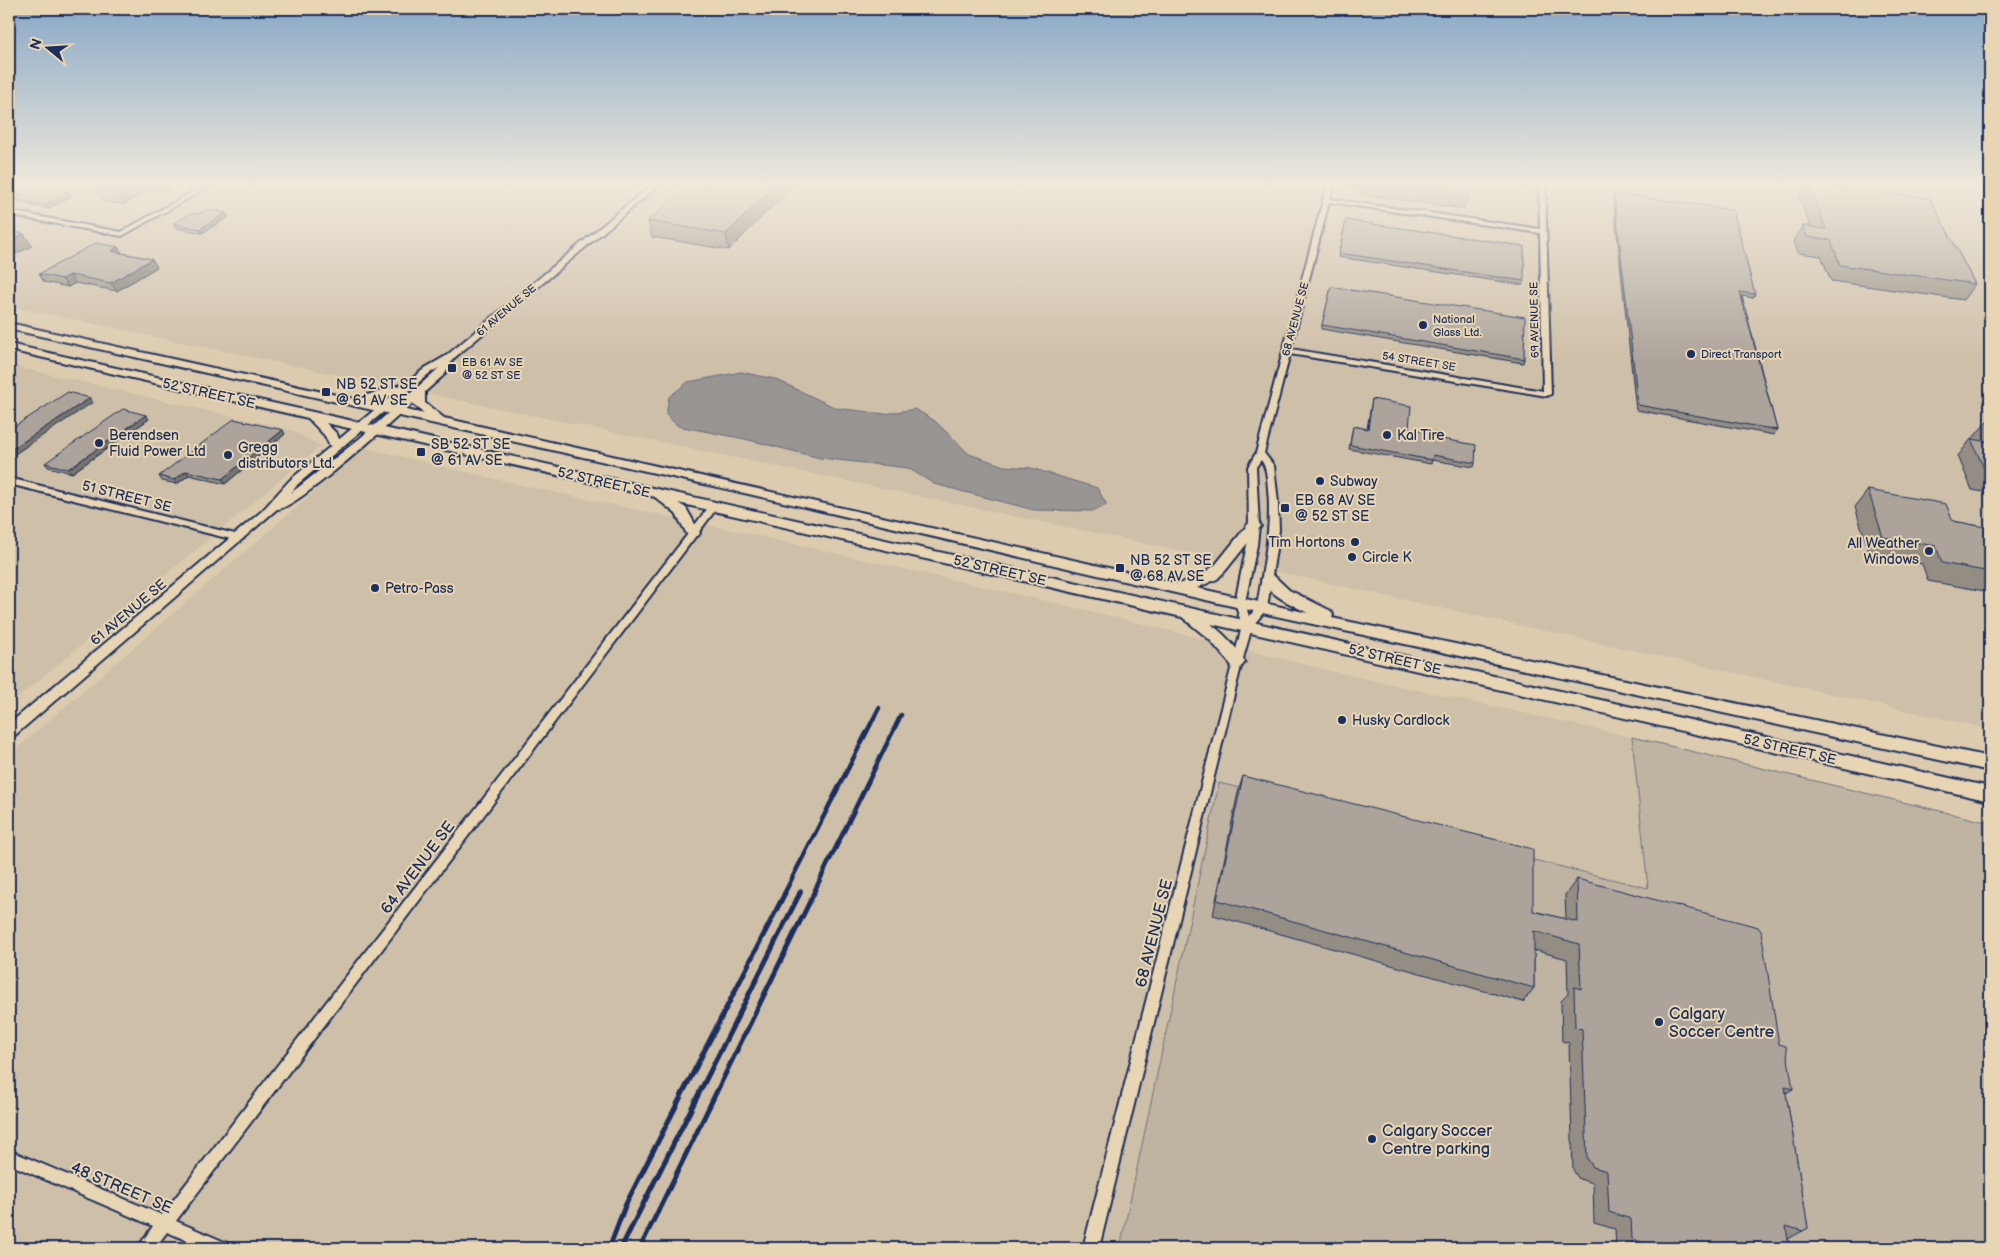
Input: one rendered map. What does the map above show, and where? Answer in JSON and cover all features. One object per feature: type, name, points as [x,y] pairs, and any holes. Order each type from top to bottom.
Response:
[{"type":"main road","name":"52 STREET SE","points":[[9,326],[444,422],[1262,608],[1990,764]]},
{"type":"main road","name":"52 STREET SE","points":[[9,347],[1990,794]]},
{"type":"main road","points":[[352,402],[413,389],[419,404],[444,422]]},
{"type":"main road","points":[[313,417],[331,434],[336,446]]},
{"type":"main road","points":[[658,494],[681,511],[693,533]]},
{"type":"main road","points":[[1181,589],[1212,575],[1221,567],[1254,526]]},
{"type":"main road","points":[[1268,579],[1284,594],[1322,613],[1337,623]]},
{"type":"main road","points":[[1184,612],[1201,623],[1219,639],[1237,662]]},
{"type":"street","name":"61 AVENUE SE","points":[[9,732],[239,538],[266,514],[294,482],[336,446],[381,409],[442,372],[449,358],[585,244]]},
{"type":"street","name":"68 AVENUE SE","points":[[1247,626],[1240,602],[1254,526],[1252,467],[1260,453],[1315,244]]},
{"type":"street","name":"69 AVENUE SE","points":[[1543,244],[1547,394]]},
{"type":"street","name":"54 STREET SE","points":[[1287,351],[1547,394]]},
{"type":"street","name":"61 AVENUE SE","points":[[266,514],[306,488],[375,430],[396,412],[413,389]]},
{"type":"street","name":"68 AVENUE SE","points":[[1091,1248],[1237,662],[1247,626],[1262,608],[1268,579],[1274,530],[1274,502],[1270,466],[1260,453]]},
{"type":"street","name":"51 STREET SE","points":[[9,481],[239,538]]},
{"type":"street","name":"64 AVENUE SE","points":[[146,1248],[714,506]]},
{"type":"street","name":"48 STREET SE","points":[[9,1157],[222,1248]]},
{"type":"shaded area","points":[[9,244],[1990,244],[1990,729],[1205,556],[9,306]]},
{"type":"shaded area","points":[[9,365],[291,430],[321,446],[9,705]]},
{"type":"shaded area","points":[[741,372],[775,379],[836,408],[885,414],[915,409],[935,421],[969,454],[1004,466],[1031,468],[1097,488],[1107,505],[1093,511],[1034,510],[934,484],[908,468],[820,458],[745,439],[678,426],[666,415],[669,397],[688,382]]},
{"type":"shaded area","points":[[365,448],[530,487],[754,535],[1086,610],[1335,672],[1632,737],[1648,888],[1219,784],[1120,1248],[9,1248],[9,755]]},
{"type":"shaded area","points":[[1632,737],[1990,823],[1990,1248],[1120,1248],[1219,783],[1648,888]]},
{"type":"building","points":[[95,244],[118,247],[111,251],[152,259],[111,283],[70,275],[62,279],[39,274]]},
{"type":"building","points":[[1341,244],[1508,244],[1524,246],[1524,281],[1339,253]]},
{"type":"building","name":"Direct Transport","points":[[1620,244],[1742,244],[1755,294],[1740,292],[1777,430],[1638,405]]},
{"type":"building","points":[[1832,244],[1954,244],[1975,284],[1840,265]]},
{"type":"building","name":"National Glass Ltd.","points":[[1331,287],[1525,317],[1524,359],[1322,325]]},
{"type":"building","points":[[68,392],[90,398],[9,451],[9,430]]},
{"type":"building","name":"Kal Tire","points":[[1372,399],[1411,406],[1409,428],[1436,433],[1436,438],[1476,445],[1475,463],[1433,455],[1432,460],[1350,445],[1353,426],[1368,429]]},
{"type":"building","name":"Berendsen Fluid Power Ltd","points":[[123,409],[146,415],[68,469],[45,463]]},
{"type":"building","name":"Gregg distributors Ltd.","points":[[234,419],[283,430],[222,479],[186,471],[174,480],[159,476]]},
{"type":"building","points":[[1971,439],[1990,442],[1990,474],[1986,473]]},
{"type":"building","points":[[1868,490],[1946,504],[1953,521],[1990,528],[1990,572],[1942,563],[1936,546],[1883,537]]},
{"type":"building","name":"Calgary Soccer Centre","points":[[1243,776],[1533,849],[1533,911],[1578,922],[1577,879],[1758,927],[1761,931],[1779,1044],[1786,1046],[1793,1089],[1785,1087],[1808,1228],[1803,1231],[1786,1226],[1789,1248],[1660,1248],[1632,1239],[1631,1219],[1609,1212],[1607,1171],[1593,1167],[1587,1158],[1582,1029],[1575,1027],[1574,987],[1581,989],[1579,944],[1534,931],[1534,988],[1217,900]]},
{"type":"railway","points":[[784,894],[879,708]]},
{"type":"railway","points":[[813,894],[901,715]]},
{"type":"railway","points":[[609,1248],[625,1206],[785,893]]},
{"type":"railway","points":[[621,1248],[800,893]]},
{"type":"railway","points":[[640,1248],[814,893]]},
{"type":"place","name":"National Glass Ltd.","points":[[1423,325]]},
{"type":"place","name":"Direct Transport","points":[[1691,354]]},
{"type":"place","name":"EB 61 AV SE @ 52 ST SE","points":[[452,368]]},
{"type":"place","name":"NB 52 ST SE @ 61 AV SE","points":[[326,392]]},
{"type":"place","name":"Kal Tire","points":[[1387,435]]},
{"type":"place","name":"Berendsen Fluid Power Ltd","points":[[99,443]]},
{"type":"place","name":"SB 52 ST SE @ 61 AV SE","points":[[421,452]]},
{"type":"place","name":"Gregg distributors Ltd.","points":[[228,455]]},
{"type":"place","name":"Subway","points":[[1320,481]]},
{"type":"place","name":"EB 68 AV SE @ 52 ST SE","points":[[1285,508]]},
{"type":"place","name":"Tim Hortons","points":[[1355,542]]},
{"type":"place","name":"All Weather Windows","points":[[1929,551]]},
{"type":"place","name":"Circle K","points":[[1352,557]]},
{"type":"place","name":"NB 52 ST SE @ 68 AV SE","points":[[1120,568]]},
{"type":"place","name":"Petro-Pass","points":[[375,588]]},
{"type":"place","name":"Husky Cardlock","points":[[1342,720]]},
{"type":"place","name":"Calgary Soccer Centre","points":[[1659,1022]]},
{"type":"place","name":"Calgary Soccer Centre parking","points":[[1372,1139]]}]
